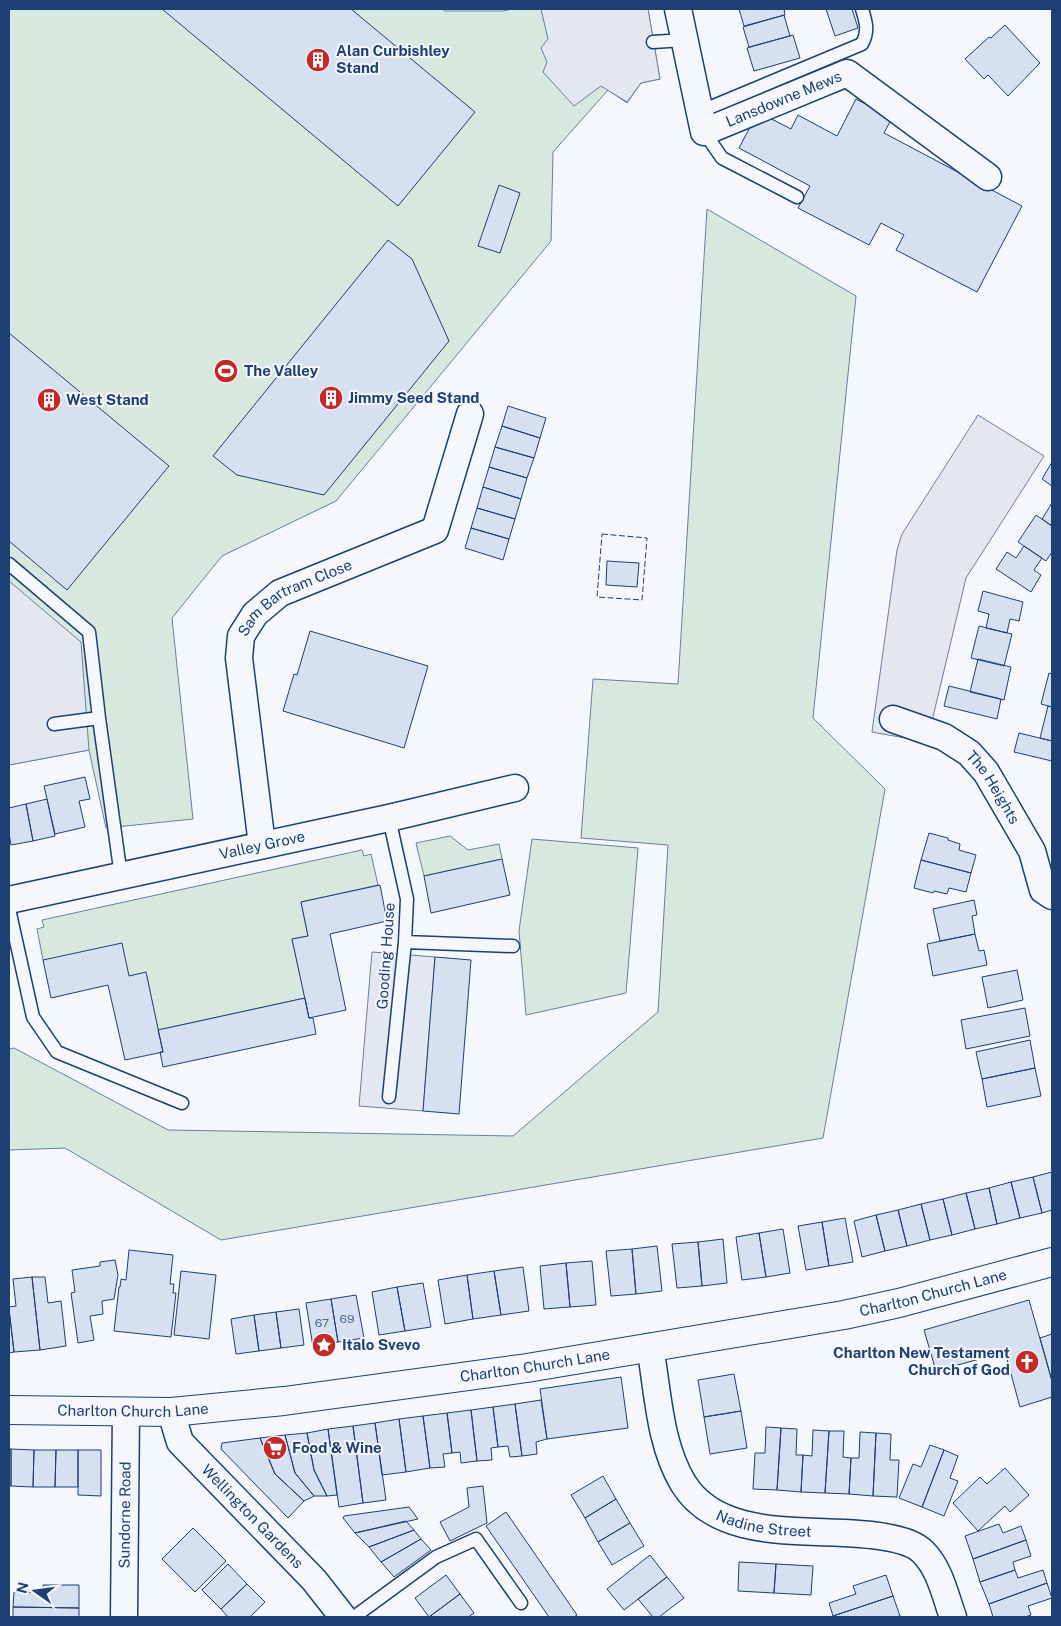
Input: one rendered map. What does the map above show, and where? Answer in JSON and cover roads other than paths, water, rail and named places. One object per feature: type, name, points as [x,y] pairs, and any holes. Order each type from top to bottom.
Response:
[{"type":"street","points":[[678,9],[701,122]]},
{"type":"street","name":"Lansdowne Mews","points":[[701,122],[847,73],[988,177]]},
{"type":"street","name":"Sam Bartram Close","points":[[262,845],[239,658],[241,636],[255,614],[280,593],[435,530],[470,414]]},
{"type":"street","name":"The Heights","points":[[893,719],[944,737],[969,753],[986,772],[1032,851],[1044,890],[1052,896]]},
{"type":"street","name":"Valley Grove","points":[[9,900],[389,818],[515,788]]},
{"type":"street","name":"Charlton Church Lane","points":[[9,1410],[171,1412],[284,1401],[527,1368],[853,1313],[899,1303],[1052,1262]]},
{"type":"street","name":"Nadine Street","points":[[650,1347],[670,1456],[684,1484],[704,1507],[731,1521],[763,1528],[877,1535],[901,1540],[922,1551],[936,1570],[953,1617]]},
{"type":"street","name":"Sundorne Road","points":[[124,1617],[126,1412]]},
{"type":"street","name":"Wellington Gardens","points":[[171,1412],[180,1442],[314,1580],[343,1617]]},
{"type":"lane","points":[[797,197],[722,158],[701,122],[862,44],[867,36],[867,26],[862,9]]},
{"type":"lane","points":[[653,42],[684,40]]},
{"type":"lane","points":[[9,564],[89,632],[121,876]]},
{"type":"lane","points":[[54,724],[99,718]]},
{"type":"lane","name":"Gooding House","points":[[389,818],[407,899],[405,942],[389,1097]]},
{"type":"lane","points":[[9,909],[33,1017],[57,1052],[182,1103]]},
{"type":"lane","points":[[405,942],[513,946]]},
{"type":"lane","points":[[354,1617],[436,1557],[476,1539],[521,1603]]},
{"type":"place","name":"Alan Curbishley Stand","points":[[318,60]]},
{"type":"place","name":"The Valley","points":[[226,371]]},
{"type":"place","name":"Jimmy Seed Stand","points":[[331,398]]},
{"type":"place","name":"West Stand","points":[[49,400]]},
{"type":"place","name":"Italo Svevo","points":[[324,1345]]},
{"type":"place","name":"Charlton New Testament Church of God","points":[[1027,1362]]},
{"type":"place","name":"Food & Wine","points":[[275,1448]]}]
